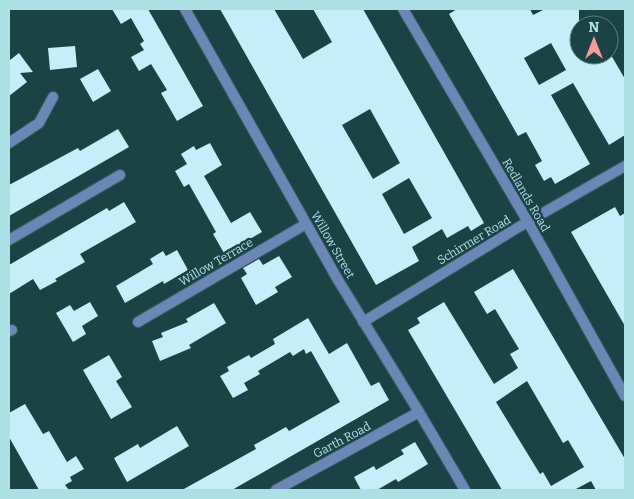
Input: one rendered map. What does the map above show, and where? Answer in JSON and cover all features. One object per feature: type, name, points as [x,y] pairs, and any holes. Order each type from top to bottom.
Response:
[{"type":"street","name":"Willow Street","points":[[185,9],[363,322],[465,490]]},
{"type":"street","name":"Redlands Road","points":[[403,9],[528,222],[625,396]]},
{"type":"street","points":[[9,144],[39,123],[53,97]]},
{"type":"street","name":"Schirmer Road","points":[[363,322],[528,222],[625,166]]},
{"type":"street","points":[[9,240],[120,175]]},
{"type":"street","name":"Willow Terrace","points":[[138,322],[306,224]]},
{"type":"street","name":"Garth Road","points":[[276,490],[419,412]]},
{"type":"building","points":[[112,9],[148,9],[203,106],[177,121],[161,93],[167,90],[151,64],[139,71],[131,57],[144,50],[140,44],[144,41],[131,18],[121,24]]},
{"type":"building","points":[[220,9],[274,9],[303,59],[332,42],[313,9],[363,9],[484,223],[471,231],[468,226],[447,238],[442,229],[412,247],[419,261],[376,285]],"holes":[[[370,109],[400,163],[373,179],[342,125]],[[409,178],[432,218],[404,234],[382,194]]]},
{"type":"building","points":[[457,9],[530,9],[533,15],[545,9],[579,9],[579,15],[569,15],[569,65],[617,65],[625,79],[625,135],[609,145],[573,83],[551,95],[590,164],[555,184],[551,177],[544,181],[535,165],[542,161],[526,132],[518,136],[449,14]],"holes":[[[551,43],[566,70],[539,85],[524,58]]]},
{"type":"building","points":[[75,46],[77,67],[50,70],[48,48]]},
{"type":"building","points":[[19,53],[33,72],[20,73],[27,82],[9,96],[9,58],[10,60]]},
{"type":"building","points":[[98,69],[111,91],[93,102],[80,79]]},
{"type":"building","points":[[118,129],[129,147],[9,216],[9,185],[78,148],[80,151]]},
{"type":"building","points":[[210,143],[222,165],[204,176],[231,223],[250,212],[262,232],[248,240],[252,247],[237,257],[232,249],[224,253],[213,234],[216,232],[189,184],[184,187],[175,171],[187,164],[181,154],[194,146],[196,150]]},
{"type":"building","points":[[124,202],[136,222],[80,254],[85,262],[55,279],[57,281],[40,290],[33,279],[9,294],[9,265],[107,208],[109,211]]},
{"type":"building","points":[[615,207],[620,216],[625,213],[625,326],[571,232]]},
{"type":"building","points":[[177,250],[188,270],[164,284],[163,281],[125,303],[116,286],[153,264],[150,259],[163,251],[166,256]]},
{"type":"building","points":[[279,256],[292,277],[275,287],[278,292],[256,305],[241,278],[247,274],[243,268],[259,259],[263,265]]},
{"type":"building","points":[[513,269],[625,459],[625,490],[596,490],[591,481],[574,490],[502,490],[408,330],[420,323],[417,318],[444,302],[494,384],[518,368],[510,354],[519,349],[495,309],[487,314],[474,292]],"holes":[[[527,381],[563,443],[568,440],[584,467],[551,486],[543,472],[540,474],[496,402]]]},
{"type":"building","points":[[90,302],[98,316],[82,326],[86,334],[73,342],[56,313],[70,305],[74,311]]},
{"type":"building","points":[[214,303],[226,323],[189,345],[191,348],[160,361],[152,341],[163,337],[161,333],[188,322],[186,319]]},
{"type":"building","points":[[308,318],[329,354],[347,343],[371,386],[379,382],[389,400],[232,490],[182,490],[256,449],[254,445],[286,427],[289,431],[340,402],[311,351],[306,354],[304,349],[293,356],[290,352],[258,371],[260,374],[244,383],[248,390],[233,398],[220,376],[229,371],[227,367],[249,355],[251,358],[275,344],[273,339]]},
{"type":"building","points":[[109,355],[122,377],[116,381],[132,407],[111,419],[83,370]]},
{"type":"building","points":[[25,404],[43,434],[49,431],[67,462],[76,456],[84,469],[70,477],[72,481],[65,485],[69,490],[39,490],[9,437],[9,413]]},
{"type":"building","points":[[177,426],[189,446],[127,482],[114,458],[138,444],[140,448]]},
{"type":"building","points":[[415,442],[428,464],[398,482],[396,479],[377,490],[361,490],[354,477],[374,466],[376,470],[404,454],[401,450]]}]
